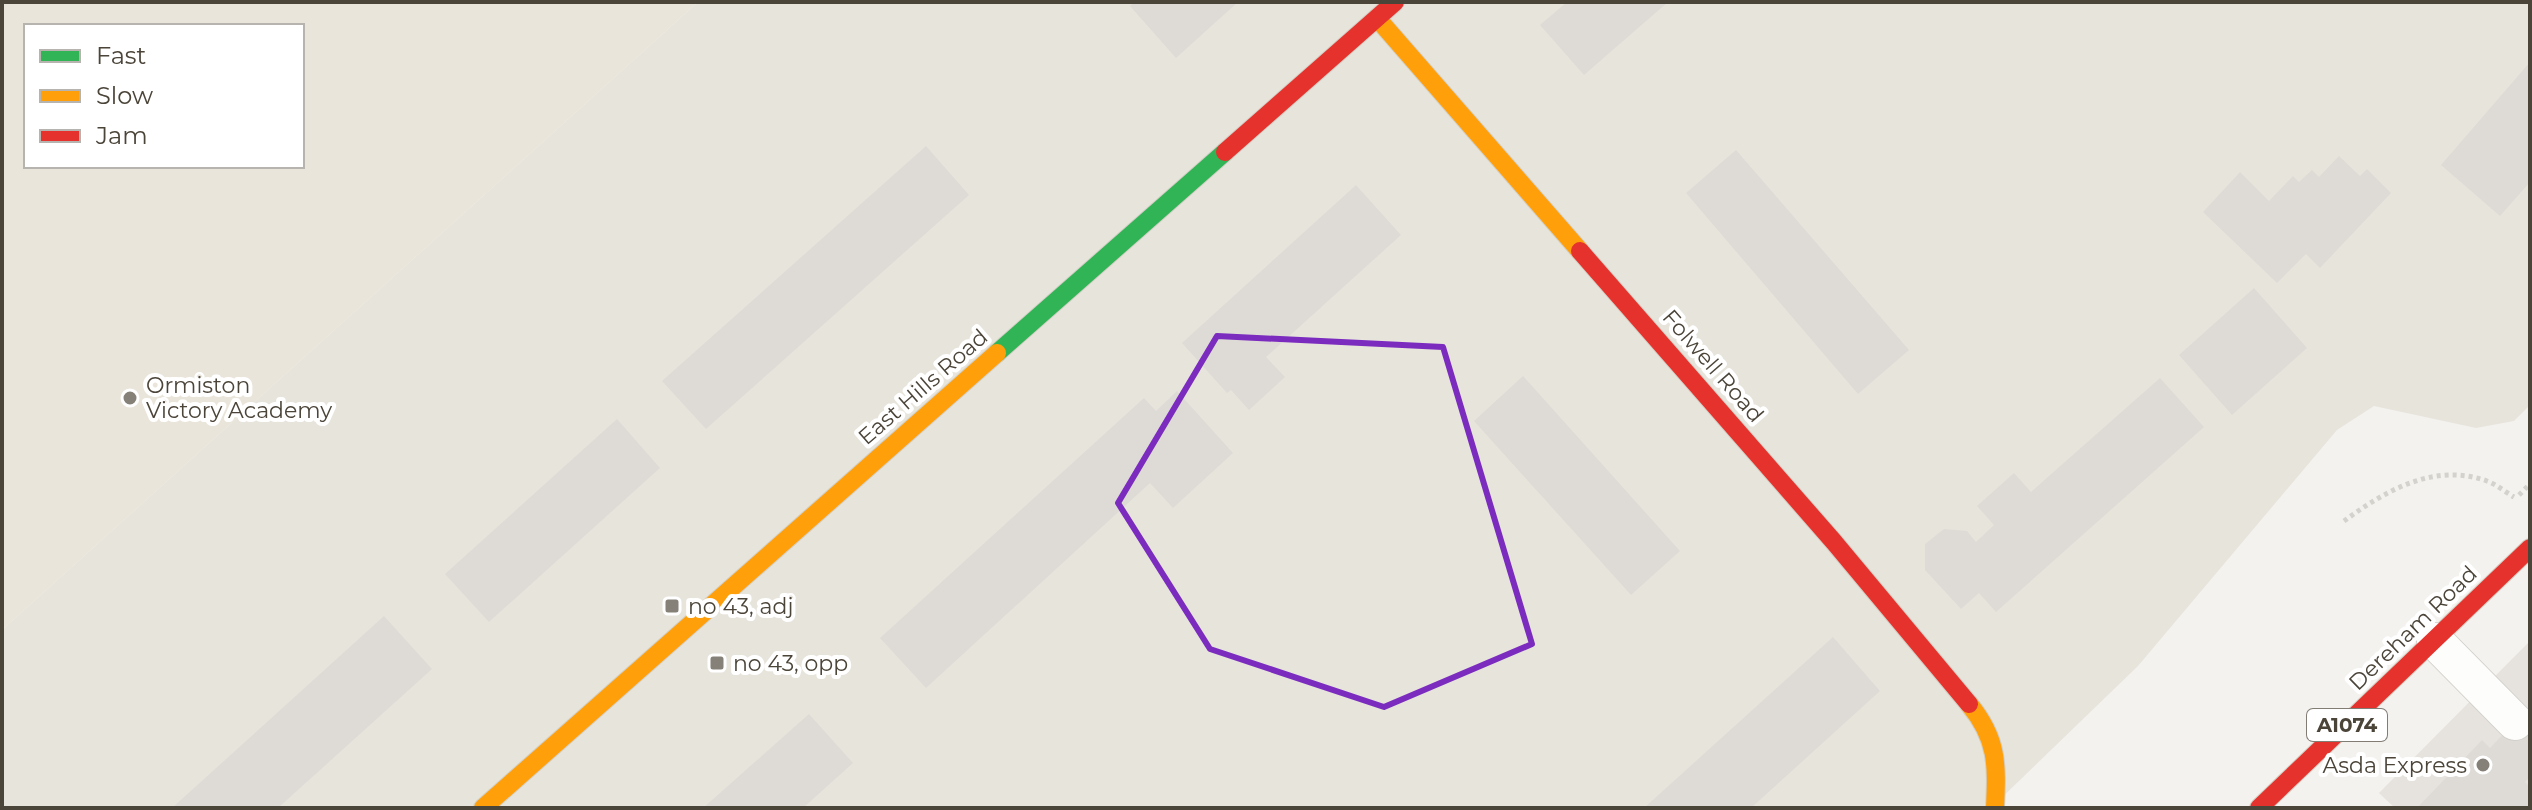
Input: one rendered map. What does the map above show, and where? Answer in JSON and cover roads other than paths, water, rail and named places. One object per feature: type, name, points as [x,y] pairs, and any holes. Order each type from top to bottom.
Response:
[{"type":"main road","name":"East Hills Road","points":[[483,808],[1395,2]]},
{"type":"main road","name":"Folwell Road","points":[[1377,18],[1834,542],[1978,715],[1997,758],[1995,808]]},
{"type":"main road","name":"Dereham Road","points":[[2259,808],[2530,548]]},
{"type":"lane","points":[[2435,641],[2515,722]]},
{"type":"place","name":"Ormiston Victory Academy","points":[[130,398]]},
{"type":"place","name":"no 43, adj","points":[[672,606]]},
{"type":"place","name":"no 43, opp","points":[[717,663]]},
{"type":"place","name":"Asda Express","points":[[2483,765]]}]
